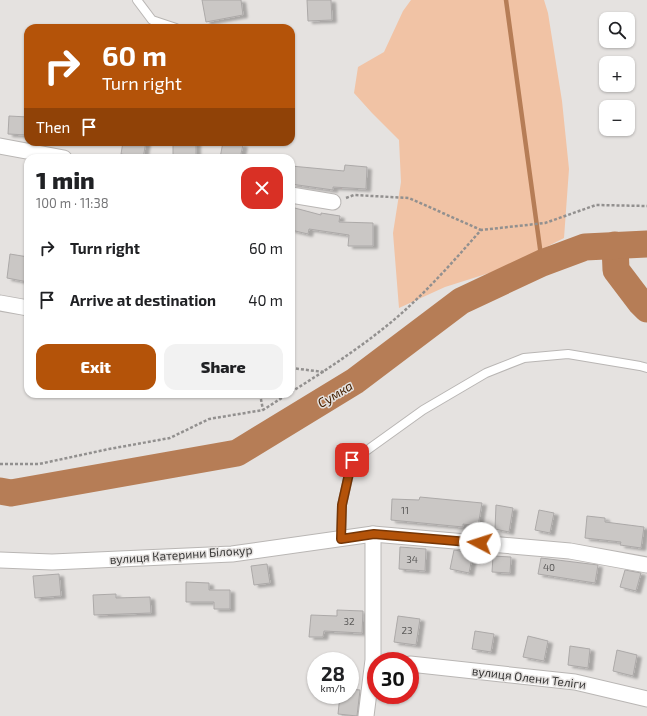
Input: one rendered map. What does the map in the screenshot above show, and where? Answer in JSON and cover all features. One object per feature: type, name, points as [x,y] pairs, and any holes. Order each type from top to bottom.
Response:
[{"type":"street","points":[[0,146],[43,154]]},
{"type":"street","points":[[295,196],[333,202]]},
{"type":"street","points":[[0,304],[24,307]]},
{"type":"street","points":[[374,534],[380,652]]},
{"type":"street","name":"вулиця Катерини Білокур","points":[[0,560],[52,562],[232,554],[374,534],[570,551],[647,565]]},
{"type":"street","name":"вулиця Олени Теліги","points":[[419,665],[575,682],[647,699]]},
{"type":"street","points":[[366,716],[369,704]]},
{"type":"lane","points":[[137,0],[152,20],[164,24]]},
{"type":"lane","points":[[341,539],[342,505],[352,460],[424,410],[486,373],[524,358],[568,354],[647,368]]},
{"type":"path","points":[[333,202],[354,195],[409,198],[481,230],[546,224],[596,205],[647,206]]},
{"type":"path","points":[[295,390],[324,372],[389,323],[444,272],[481,230]]},
{"type":"path","points":[[295,368],[324,372]]},
{"type":"path","points":[[261,398],[263,410]]},
{"type":"path","points":[[0,464],[39,464],[170,438],[209,420],[263,410],[282,398]]},
{"type":"shaded area","points":[[411,0],[544,0],[548,13],[562,101],[569,169],[564,238],[505,268],[445,287],[399,308],[393,233],[401,182],[399,140],[354,93],[358,67],[384,52],[403,11]]},
{"type":"building","points":[[202,0],[241,0],[243,15],[206,22]]},
{"type":"building","points":[[307,0],[331,0],[332,20],[308,21]]},
{"type":"building","points":[[9,116],[24,117],[24,135],[8,134]]},
{"type":"building","points":[[122,146],[145,146],[144,154],[121,154]]},
{"type":"building","points":[[173,146],[196,146],[196,154],[173,154]]},
{"type":"building","points":[[222,146],[243,146],[241,154],[221,154]]},
{"type":"building","points":[[345,165],[367,167],[366,189],[333,187],[333,190],[295,185],[295,166],[344,171]]},
{"type":"building","points":[[295,208],[321,215],[321,213],[340,216],[339,222],[373,223],[373,246],[348,246],[349,235],[309,229],[308,234],[295,231]]},
{"type":"building","points":[[10,254],[24,256],[24,281],[7,278]]},
{"type":"building","points":[[420,497],[482,503],[478,526],[463,524],[463,527],[391,520],[392,499],[419,500]]},
{"type":"building","points":[[496,505],[513,508],[509,532],[495,529]]},
{"type":"building","points":[[539,510],[554,513],[550,533],[535,530]]},
{"type":"building","points":[[587,516],[605,518],[605,522],[644,527],[641,548],[620,545],[621,542],[585,538]]},
{"type":"building","points":[[400,547],[426,549],[425,571],[399,569]]},
{"type":"building","points":[[454,550],[473,553],[469,573],[450,569]]},
{"type":"building","points":[[493,556],[511,557],[510,573],[492,572]]},
{"type":"building","points":[[541,558],[598,565],[595,583],[538,574]]},
{"type":"building","points":[[267,564],[270,583],[254,585],[251,566]]},
{"type":"building","points":[[625,570],[641,573],[636,591],[620,587]]},
{"type":"building","points":[[59,574],[61,596],[35,598],[33,576]]},
{"type":"building","points":[[186,582],[209,583],[209,590],[230,590],[230,609],[214,609],[214,602],[186,602]]},
{"type":"building","points":[[116,594],[116,598],[150,597],[151,613],[94,615],[93,595]]},
{"type":"building","points":[[337,610],[363,611],[362,633],[324,631],[323,637],[309,637],[311,615],[337,616]]},
{"type":"building","points":[[398,616],[420,619],[416,645],[394,642]]},
{"type":"building","points":[[475,631],[494,634],[491,652],[472,649]]},
{"type":"building","points":[[528,636],[548,641],[544,661],[523,657]]},
{"type":"building","points":[[570,646],[590,649],[588,668],[568,665]]},
{"type":"building","points":[[617,650],[637,655],[633,676],[613,671]]},
{"type":"building","points":[[339,704],[358,704],[357,716],[338,714]]},
{"type":"waterway","points":[[506,0],[542,263]]},
{"type":"waterway","name":"Сумка","points":[[0,491],[11,493],[237,453],[355,381],[461,301],[542,263],[585,247],[647,244]]},
{"type":"waterway","points":[[615,245],[616,270],[647,309]]},
{"type":"route","points":[[352,460],[342,505],[341,539],[374,534],[480,543]]}]
